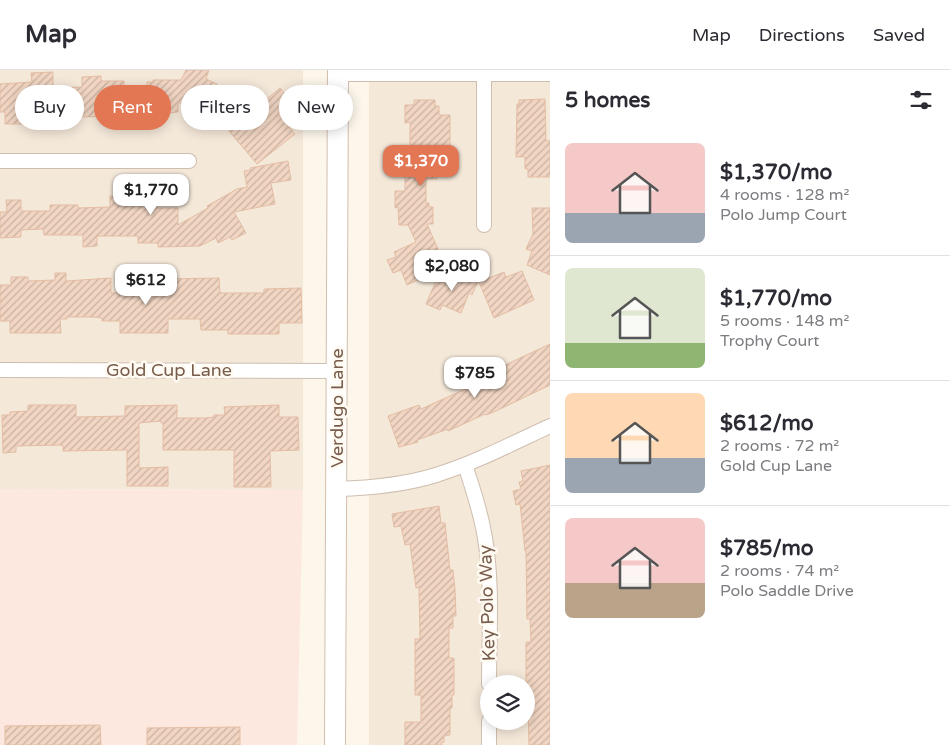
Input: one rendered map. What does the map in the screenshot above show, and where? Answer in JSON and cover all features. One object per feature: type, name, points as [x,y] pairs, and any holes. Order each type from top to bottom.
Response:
[{"type":"street","points":[[338,72],[550,74]]},
{"type":"street","name":"Verdugo Lane","points":[[335,745],[338,72]]},
{"type":"street","points":[[484,72],[484,225]]},
{"type":"street","points":[[0,161],[189,161]]},
{"type":"street","name":"Gold Cup Lane","points":[[0,370],[337,371]]},
{"type":"street","points":[[337,489],[370,488],[436,475],[464,465],[550,426]]},
{"type":"street","name":"Key Polo Way","points":[[464,465],[478,504],[485,538],[489,573],[489,675]]},
{"type":"street","points":[[489,730],[489,745]]},
{"type":"shaded area","points":[[0,70],[303,70],[303,85],[279,85],[279,130],[303,130],[303,490],[0,489]]},
{"type":"shaded area","points":[[369,70],[550,70],[550,745],[369,745]]},
{"type":"shaded area","points":[[0,489],[303,490],[297,745],[0,745]]},
{"type":"building","points":[[186,70],[209,70],[206,79],[217,84],[181,85],[181,103],[178,102],[178,112],[171,113],[171,85],[147,85],[147,82],[153,82],[153,80],[181,80]]},
{"type":"building","points":[[53,72],[53,85],[15,85],[15,124],[5,124],[5,112],[0,112],[0,84],[32,82],[31,73]]},
{"type":"building","points":[[101,76],[101,81],[124,81],[124,85],[94,85],[94,117],[84,117],[84,85],[82,85],[82,77]]},
{"type":"building","points":[[279,89],[279,130],[292,130],[295,134],[257,164],[229,131],[269,130],[269,97]]},
{"type":"building","points":[[545,99],[546,141],[550,141],[550,177],[528,177],[528,169],[525,169],[525,157],[516,157],[517,104],[519,104],[519,100]]},
{"type":"building","points":[[414,100],[435,100],[435,106],[439,106],[439,115],[450,115],[450,161],[436,161],[437,179],[426,179],[426,203],[429,203],[429,207],[433,207],[433,224],[427,224],[438,249],[428,253],[436,272],[407,285],[401,270],[393,273],[387,260],[396,257],[394,252],[416,242],[408,225],[399,225],[398,207],[395,208],[395,191],[405,191],[405,164],[410,164],[410,122],[405,123],[405,105],[414,105]]},
{"type":"building","points":[[288,161],[291,180],[271,183],[275,204],[234,212],[246,233],[232,240],[230,237],[218,243],[216,238],[200,246],[158,247],[158,243],[138,243],[138,236],[97,236],[97,246],[83,247],[83,235],[44,235],[43,229],[21,230],[21,237],[0,238],[0,212],[7,212],[6,200],[21,200],[21,211],[50,211],[50,205],[78,205],[78,208],[110,207],[110,196],[127,196],[127,200],[150,200],[150,208],[178,208],[178,225],[237,189],[247,187],[244,171],[251,170],[250,168]]},
{"type":"building","points":[[532,208],[550,208],[550,275],[527,265],[532,251],[526,249],[533,234]]},
{"type":"building","points":[[460,271],[479,279],[472,295],[469,293],[461,313],[442,305],[440,310],[426,304],[438,276],[454,283]]},
{"type":"building","points":[[522,271],[534,300],[494,318],[479,282],[504,272],[506,277]]},
{"type":"building","points":[[55,273],[66,273],[66,281],[111,278],[111,293],[151,292],[151,282],[163,281],[163,279],[219,278],[220,293],[264,293],[264,289],[301,288],[302,323],[279,323],[279,334],[228,334],[228,330],[201,330],[200,319],[168,319],[168,333],[120,333],[120,321],[102,321],[102,318],[92,317],[67,317],[67,319],[60,319],[61,333],[10,333],[10,321],[0,321],[0,285],[11,285],[11,277],[28,277],[28,281],[55,280]]},
{"type":"building","points":[[550,344],[550,385],[494,412],[485,414],[448,431],[448,429],[417,440],[418,442],[399,447],[388,416],[419,405],[421,409],[508,370],[505,365]]},
{"type":"building","points":[[28,405],[76,405],[76,417],[125,416],[125,406],[177,405],[177,418],[205,418],[214,417],[214,415],[225,415],[224,407],[279,405],[279,417],[298,417],[299,450],[270,451],[271,487],[234,487],[234,450],[163,450],[163,423],[161,421],[139,423],[139,468],[168,467],[168,486],[127,486],[127,450],[63,451],[63,445],[16,446],[16,452],[3,453],[2,415],[10,415],[10,412],[28,411]]},
{"type":"building","points":[[550,465],[550,745],[529,745],[529,730],[535,730],[535,675],[526,675],[526,642],[531,642],[530,619],[527,619],[526,551],[520,504],[516,505],[513,491],[521,489],[519,482],[523,481],[521,471]]},
{"type":"building","points":[[439,506],[441,523],[445,523],[450,570],[453,570],[455,589],[456,616],[453,616],[453,628],[449,628],[449,658],[454,658],[454,695],[452,695],[452,708],[450,708],[450,735],[444,736],[442,745],[405,745],[405,722],[421,722],[421,695],[415,695],[415,639],[420,639],[419,587],[416,588],[410,544],[405,545],[401,526],[394,527],[392,514]]},
{"type":"building","points":[[100,725],[101,745],[5,745],[5,726]]},
{"type":"building","points":[[240,727],[240,745],[147,745],[147,728]]}]
